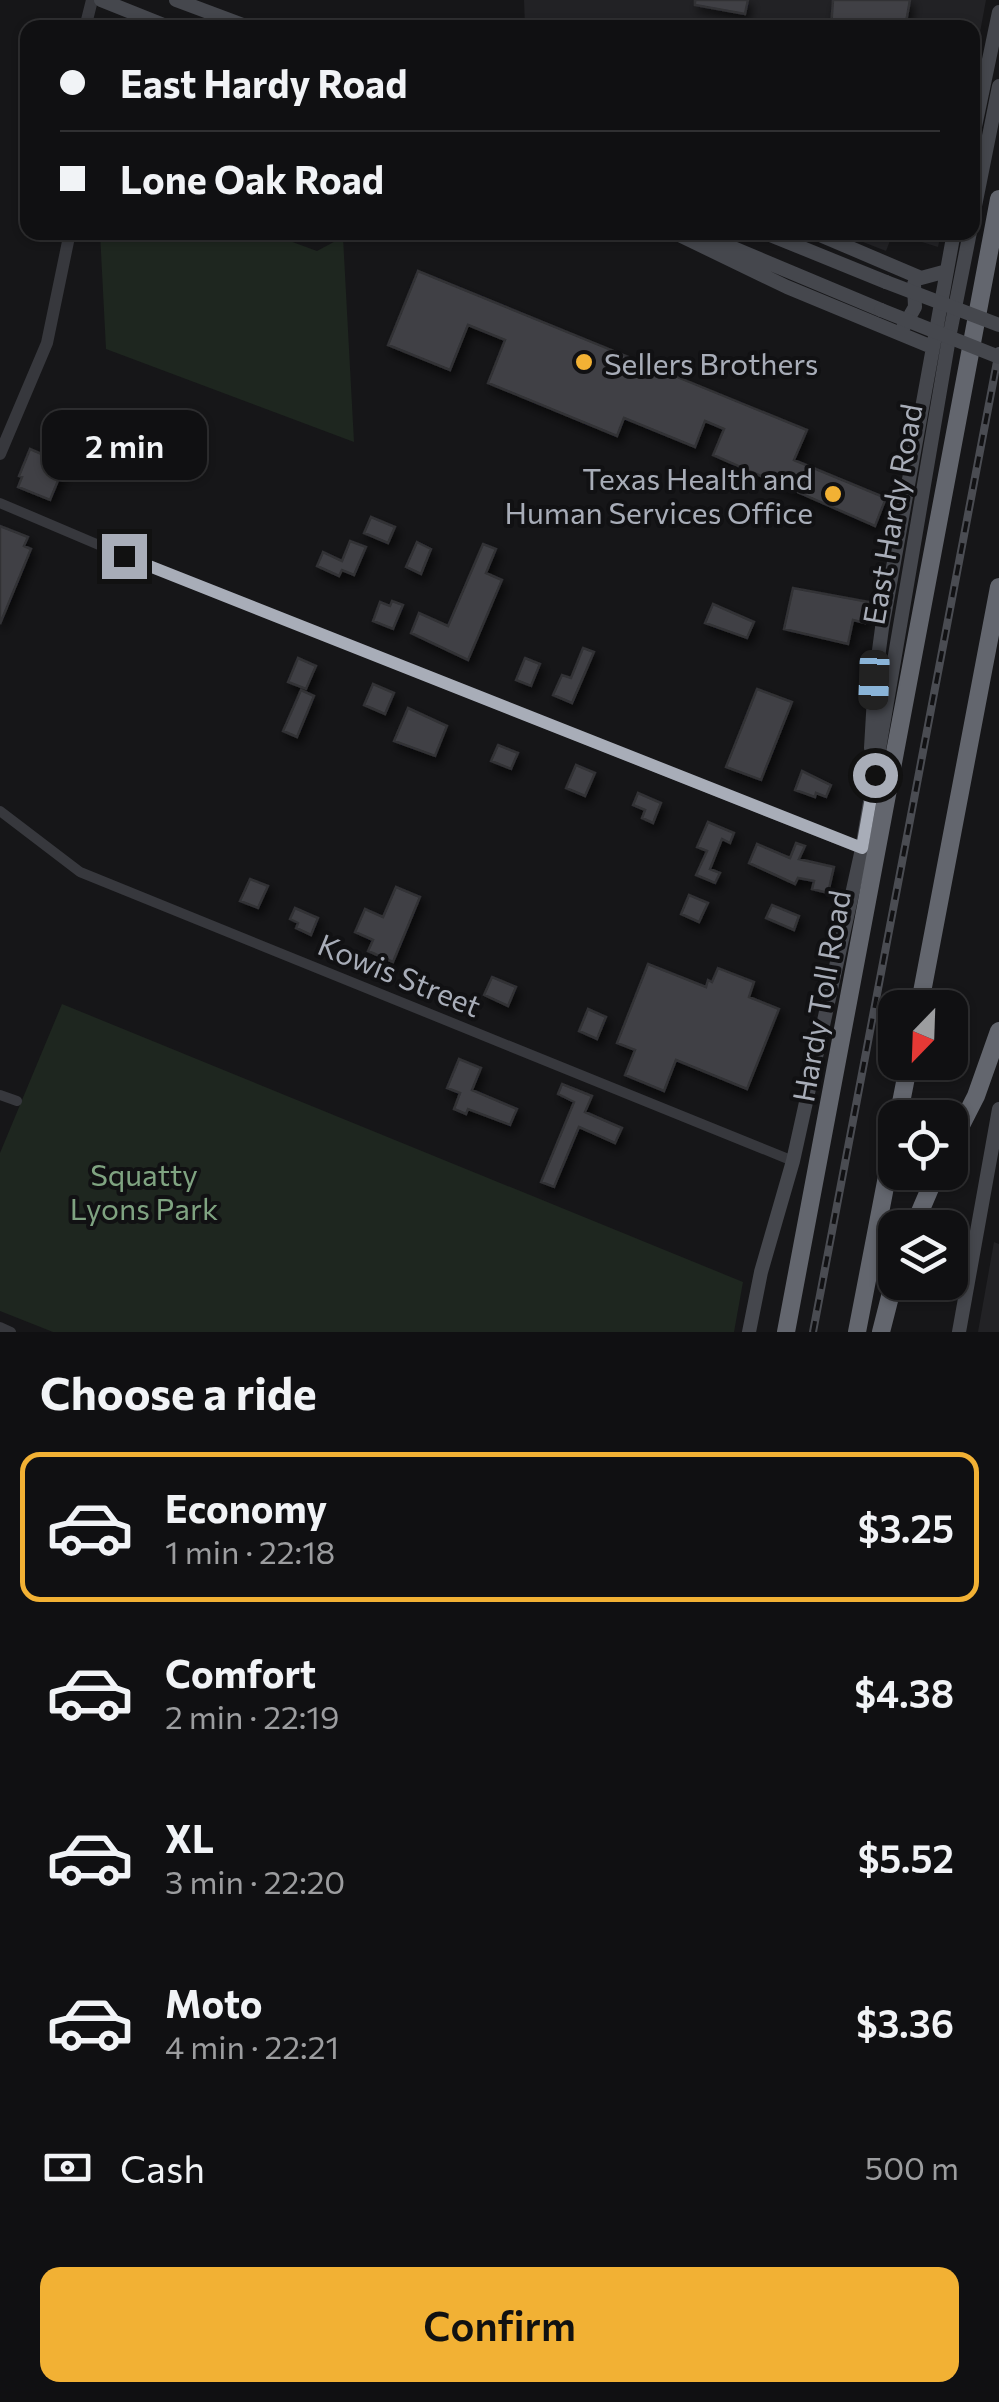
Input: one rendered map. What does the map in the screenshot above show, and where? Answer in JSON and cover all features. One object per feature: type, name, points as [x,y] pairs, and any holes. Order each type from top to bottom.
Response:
[{"type":"highway","name":"Hardy Toll Road","points":[[786,1332],[999,199]]},
{"type":"highway","points":[[922,990],[999,587]]},
{"type":"highway","points":[[968,1112],[999,1032]]},
{"type":"highway","points":[[857,1332],[884,1190]]},
{"type":"highway","points":[[880,1332],[889,1300]]},
{"type":"main road","points":[[101,0],[151,20]]},
{"type":"main road","points":[[176,0],[230,20]]},
{"type":"main road","points":[[980,102],[999,12]]},
{"type":"main road","points":[[980,186],[999,86]]},
{"type":"main road","points":[[689,240],[769,279],[932,347]]},
{"type":"main road","points":[[714,240],[999,356]]},
{"type":"main road","points":[[783,240],[999,326]]},
{"type":"main road","points":[[832,240],[920,278],[947,270]]},
{"type":"main road","points":[[862,848],[874,680],[953,240]]},
{"type":"main road","name":"East Hardy Road","points":[[749,1332],[793,1161],[862,848],[968,240]]},
{"type":"main road","points":[[890,331],[903,328],[915,308],[917,287],[905,271]]},
{"type":"main road","points":[[959,1332],[999,1109]]},
{"type":"street","points":[[0,454],[46,343],[68,240]]},
{"type":"street","points":[[0,503],[345,645],[862,848]]},
{"type":"street","name":"Kowis Street","points":[[0,811],[80,872],[793,1161]]},
{"type":"street","points":[[0,1095],[17,1102]]},
{"type":"street","points":[[0,1328],[12,1332]]},
{"type":"shaded area","points":[[524,0],[986,0],[980,32],[980,20],[525,20]]},
{"type":"shaded area","points":[[858,240],[890,240],[886,251]]},
{"type":"shaded area","points":[[916,240],[940,240],[938,247]]},
{"type":"shaded area","points":[[994,1242],[999,1244],[999,1332],[978,1332]]},
{"type":"green space","points":[[100,240],[287,240],[317,251],[343,240],[354,442],[106,349]]},
{"type":"green space","name":"Squatty Lyons Park","points":[[62,1004],[743,1282],[734,1332],[53,1332],[0,1311],[0,1153]]},
{"type":"building","points":[[695,0],[748,0],[745,14],[695,5]]},
{"type":"building","points":[[833,0],[910,0],[906,20],[832,20]]},
{"type":"building","points":[[418,271],[807,430],[794,460],[886,498],[875,526],[713,455],[724,429],[705,421],[695,447],[624,418],[617,436],[488,383],[505,340],[468,325],[450,370],[388,345]]},
{"type":"building","points":[[30,449],[65,464],[50,500],[18,487]]},
{"type":"building","points":[[371,517],[395,527],[388,543],[364,533]]},
{"type":"building","points":[[0,526],[28,537],[24,546],[31,549],[0,624]]},
{"type":"building","points":[[350,541],[366,547],[354,575],[342,570],[339,576],[317,566],[323,552],[342,561]]},
{"type":"building","points":[[417,542],[431,549],[421,574],[406,567]]},
{"type":"building","points":[[483,544],[496,549],[486,573],[502,580],[468,660],[411,633],[419,613],[448,626]]},
{"type":"building","points":[[793,588],[869,602],[865,623],[853,620],[848,644],[784,629]]},
{"type":"building","points":[[392,601],[403,605],[393,629],[373,621],[380,602],[390,606]]},
{"type":"building","points":[[713,604],[754,622],[747,638],[705,623]]},
{"type":"building","points":[[583,648],[594,652],[572,703],[553,695],[562,675],[571,678]]},
{"type":"building","points":[[298,658],[316,666],[306,689],[288,682]]},
{"type":"building","points":[[525,658],[540,664],[531,686],[516,680]]},
{"type":"building","points":[[373,684],[394,693],[385,714],[364,705]]},
{"type":"building","points":[[757,689],[792,702],[761,780],[726,767]]},
{"type":"building","points":[[301,690],[314,696],[297,737],[283,731]]},
{"type":"building","points":[[408,708],[447,726],[435,756],[394,741]]},
{"type":"building","points":[[498,745],[518,753],[511,769],[491,761]]},
{"type":"building","points":[[576,765],[595,773],[585,796],[566,788]]},
{"type":"building","points":[[802,771],[831,785],[826,797],[795,790]]},
{"type":"building","points":[[638,793],[661,803],[653,823],[642,818],[645,810],[633,805]]},
{"type":"building","points":[[708,822],[734,833],[730,843],[722,839],[710,869],[720,873],[715,883],[696,875],[707,851],[697,847]]},
{"type":"building","points":[[796,843],[805,846],[799,859],[834,867],[828,893],[812,889],[814,881],[798,878],[795,884],[749,863],[757,844],[790,858]]},
{"type":"building","points":[[250,879],[268,886],[258,908],[240,901]]},
{"type":"building","points":[[396,887],[420,897],[393,962],[368,951],[373,940],[355,932],[365,909],[383,917]]},
{"type":"building","points":[[689,895],[708,903],[699,922],[681,914]]},
{"type":"building","points":[[772,905],[799,916],[794,930],[766,918]]},
{"type":"building","points":[[295,908],[318,918],[311,935],[296,928],[298,923],[290,919]]},
{"type":"building","points":[[648,964],[706,987],[718,968],[754,982],[749,997],[779,1009],[747,1089],[676,1060],[664,1091],[625,1075],[635,1050],[617,1043]]},
{"type":"building","points":[[492,977],[516,987],[508,1006],[484,995]]},
{"type":"building","points":[[588,1009],[606,1017],[597,1039],[579,1031]]},
{"type":"building","points":[[459,1059],[481,1068],[472,1090],[517,1109],[510,1125],[468,1109],[466,1114],[454,1109],[460,1093],[447,1088]]},
{"type":"building","points":[[562,1084],[592,1096],[585,1112],[622,1128],[615,1143],[579,1127],[554,1187],[541,1182],[574,1102],[558,1094]]},
{"type":"railway","points":[[813,1332],[999,351]]},
{"type":"place","name":"Sellers Brothers","points":[[584,362]]},
{"type":"place","name":"Texas Health and Human Services Office","points":[[833,494]]},
{"type":"route","points":[[124,556],[862,848],[875,775]]}]
